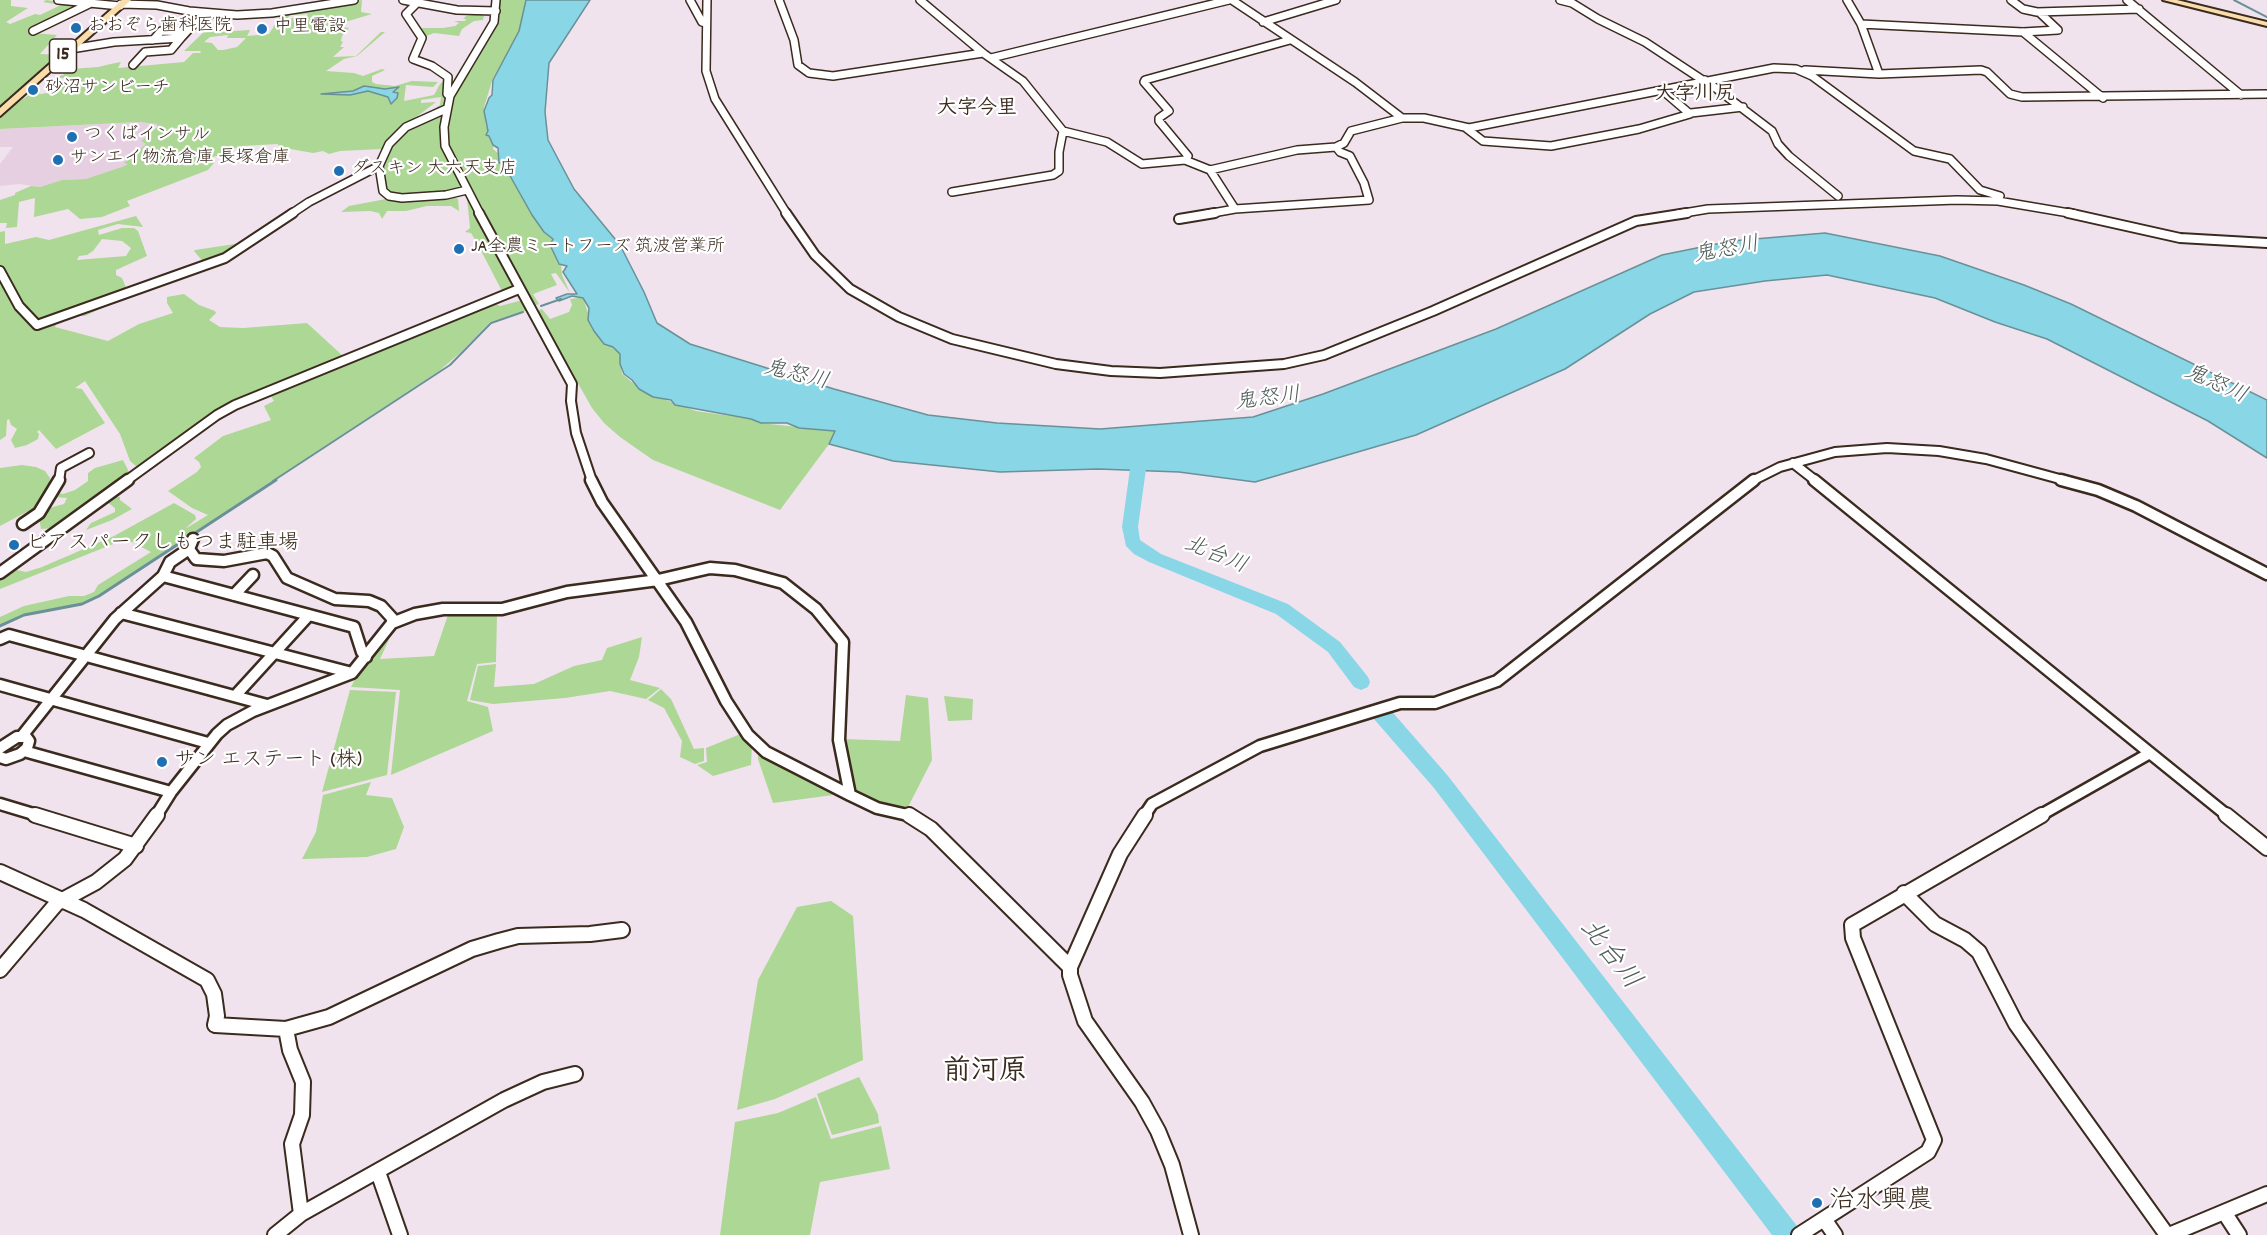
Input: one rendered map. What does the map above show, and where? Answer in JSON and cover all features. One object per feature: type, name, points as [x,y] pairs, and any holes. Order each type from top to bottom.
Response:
[{"type":"main road","points":[[2167,0],[2267,24]]},
{"type":"main road","name":"15","points":[[0,112],[125,4]]},
{"type":"street","points":[[58,0],[89,4],[160,6],[211,14],[267,14],[354,0]]},
{"type":"street","points":[[125,4],[142,0]]},
{"type":"street","points":[[403,0],[457,10],[496,11]]},
{"type":"street","points":[[496,0],[496,11],[488,34],[450,96],[444,127],[445,146],[519,289],[572,384],[571,401],[576,433],[591,479],[602,502],[686,622],[726,701],[748,735],[766,752],[877,808],[910,815],[931,829],[1070,967]]},
{"type":"street","points":[[690,0],[702,22],[706,23]]},
{"type":"street","points":[[707,0],[706,71],[715,99],[771,190],[815,255],[850,289],[899,317],[952,339],[1056,364],[1111,371],[1160,373],[1284,364],[1324,355],[1433,311],[1636,221],[1654,216],[1718,208],[1957,200],[2017,202]]},
{"type":"street","points":[[779,0],[794,40],[798,64],[800,68],[809,73],[833,76],[983,53]]},
{"type":"street","points":[[920,0],[983,53],[1029,87],[1063,131],[1107,142],[1142,164],[1185,159],[1210,170],[1298,150],[1336,147],[1344,143],[1351,131],[1402,118],[1424,118],[1466,128],[1483,141],[1551,146],[1663,124],[1691,113],[1743,107]]},
{"type":"street","points":[[991,58],[1231,0],[1346,76],[1402,118]]},
{"type":"street","points":[[1263,22],[1336,0]]},
{"type":"street","points":[[1560,0],[1572,1],[1598,19],[1645,42],[1743,107],[1772,131],[1778,144],[1789,156],[1838,196]]},
{"type":"street","points":[[1847,0],[1861,24],[1879,74]]},
{"type":"street","points":[[2011,0],[2026,10],[2040,12],[2139,9]]},
{"type":"street","points":[[2127,0],[2241,95]]},
{"type":"street","points":[[33,31],[89,4]]},
{"type":"street","points":[[416,4],[406,14],[422,38],[413,59],[432,66],[448,77],[447,94],[450,96]]},
{"type":"street","points":[[1861,24],[2023,32],[2058,30],[2040,12]]},
{"type":"street","points":[[133,65],[145,52],[171,52],[187,32],[211,14]]},
{"type":"street","points":[[153,40],[161,31],[187,32]]},
{"type":"street","points":[[2023,32],[2103,98]]},
{"type":"street","points":[[71,49],[181,38]]},
{"type":"street","points":[[1185,159],[1188,156],[1159,121],[1159,118],[1169,111],[1144,82],[1145,80],[1290,40]]},
{"type":"street","points":[[1466,128],[1758,69],[1879,74],[1981,70],[1987,72],[2010,94],[2017,97],[2103,98],[2267,94]]},
{"type":"street","points":[[1796,69],[1812,76],[1914,151],[1950,159],[1980,190],[2017,202],[2180,238],[2267,243]]},
{"type":"street","points":[[1662,90],[1691,113]]},
{"type":"street","points":[[446,110],[406,127],[383,153],[379,166],[383,191],[389,196],[428,197],[467,190]]},
{"type":"street","points":[[952,192],[1005,185],[1053,175],[1059,171],[1059,152],[1063,131]]},
{"type":"street","points":[[1179,219],[1235,209],[1369,200],[1365,183],[1350,156],[1340,152],[1336,147]]},
{"type":"street","points":[[0,271],[19,306],[37,325],[225,258],[309,202],[379,166]]},
{"type":"street","points":[[1210,170],[1235,209]]},
{"type":"street","points":[[0,573],[217,415],[235,405],[519,289]]},
{"type":"street","points":[[1191,1235],[1172,1166],[1158,1131],[1142,1102],[1085,1021],[1070,975],[1070,967],[1120,854],[1152,804],[1260,746],[1400,703],[1435,703],[1497,681],[1758,477],[1793,463],[1835,452],[1887,448],[1939,451],[1986,459],[2098,490],[2136,506],[2267,573]]},
{"type":"street","points":[[23,524],[39,513],[60,479],[61,468],[89,453]]},
{"type":"street","points":[[1793,463],[2267,848]]},
{"type":"street","points":[[2,753],[12,738],[22,736],[121,613],[163,576],[170,562],[191,544],[196,559],[205,561],[224,561],[267,553],[273,556],[288,578],[335,599],[369,602],[381,606],[392,618],[392,623]]},
{"type":"street","points":[[0,970],[43,917],[62,899],[96,882],[115,868],[136,846],[171,792],[208,743],[226,725],[267,706],[352,674],[392,623],[415,614],[443,609],[502,609],[567,592],[658,580],[710,568],[724,568],[783,583],[816,609],[843,642],[839,740],[850,795]]},
{"type":"street","points":[[234,595],[253,575]]},
{"type":"street","points":[[163,576],[354,627],[362,652],[366,657]]},
{"type":"street","points":[[121,613],[352,674]]},
{"type":"street","points":[[236,696],[309,615]]},
{"type":"street","points":[[0,639],[9,635],[267,706]]},
{"type":"street","points":[[0,685],[208,743]]},
{"type":"street","points":[[22,736],[29,741],[24,751]]},
{"type":"street","points":[[2,753],[24,751],[171,792]]},
{"type":"street","points":[[1799,1235],[1928,1152],[1934,1140],[1899,1046],[1853,938],[1852,925],[2150,753]]},
{"type":"street","points":[[0,804],[136,846]]},
{"type":"street","points":[[0,872],[62,899],[207,980],[214,994],[217,1016],[215,1025],[286,1029],[329,1017],[472,950],[499,941],[518,936],[590,934],[622,930]]},
{"type":"street","points":[[1904,893],[1935,924],[1965,940],[1979,952],[2016,1024],[2168,1235],[2267,1194]]},
{"type":"street","points":[[286,1029],[290,1050],[303,1082],[302,1115],[292,1144],[301,1214]]},
{"type":"street","points":[[275,1235],[301,1214],[504,1100],[543,1082],[575,1074]]},
{"type":"street","points":[[378,1172],[400,1235]]},
{"type":"street","points":[[2224,1212],[2239,1235]]},
{"type":"street","points":[[1822,1220],[1834,1235]]},
{"type":"shaded area","points":[[139,122],[158,124],[141,141],[146,144],[129,164],[86,179],[62,180],[40,187],[20,184],[0,186],[0,164],[13,147],[0,147],[0,129]]},
{"type":"green space","points":[[0,0],[11,0],[11,6],[28,8],[6,22],[10,24],[35,14],[40,15],[61,5],[43,2],[46,0],[84,5],[33,33],[57,35],[40,54],[61,55],[0,111]]},
{"type":"green space","points":[[362,0],[361,12],[372,14],[345,22],[341,27],[349,28],[342,36],[341,41],[343,42],[340,47],[344,47],[333,57],[356,56],[381,32],[385,32],[357,56],[344,59],[326,71],[363,76],[382,69],[385,70],[372,76],[372,82],[395,86],[412,81],[438,82],[433,87],[406,85],[404,101],[434,95],[440,84],[447,78],[445,106],[434,114],[418,119],[440,105],[441,97],[421,100],[421,103],[436,102],[403,127],[382,149],[340,151],[329,154],[323,151],[313,153],[279,147],[278,144],[241,146],[211,158],[214,163],[208,170],[127,201],[130,206],[102,217],[80,219],[68,209],[34,217],[35,198],[19,202],[17,227],[6,228],[7,223],[0,223],[0,200],[31,186],[40,187],[62,180],[86,179],[122,167],[128,164],[124,163],[146,144],[141,141],[157,127],[157,124],[139,122],[0,129],[0,118],[14,105],[32,93],[42,94],[57,90],[68,78],[53,78],[71,69],[121,62],[118,68],[184,62],[193,53],[201,53],[200,51],[184,51],[208,28],[220,28],[217,32],[250,30],[247,36],[269,34],[283,12],[292,12],[287,19],[290,20],[306,17],[308,14],[295,15],[297,11]],"holes":[[[228,35],[227,38],[246,38],[237,47],[223,50],[218,50],[212,43],[204,42],[210,37]]]},
{"type":"green space","points":[[499,0],[526,0],[527,6],[520,31],[493,78],[484,107],[486,126],[494,143],[493,149],[499,154],[500,159],[494,164],[501,163],[505,167],[502,172],[508,171],[532,215],[553,239],[550,246],[558,264],[561,264],[562,275],[570,293],[556,273],[551,274],[557,285],[533,294],[539,304],[533,306],[446,139],[455,93],[496,18]]},
{"type":"green space","points":[[478,14],[484,16],[483,20],[474,21],[462,29],[459,36],[434,33],[424,37],[419,28],[455,26],[459,23],[454,21],[465,21],[466,19],[463,19],[466,16]]},
{"type":"green space","points":[[442,113],[440,145],[461,187],[443,194],[394,196],[387,191],[382,166],[392,145],[410,126]]},
{"type":"green space","points":[[452,196],[458,199],[459,211],[451,206],[427,206],[406,211],[387,211],[382,219],[379,213],[370,211],[341,212],[349,206],[386,199]]},
{"type":"green space","points":[[467,198],[514,287],[511,290],[503,293],[476,241],[471,233],[465,232],[470,228]]},
{"type":"green space","points":[[136,216],[143,227],[118,224],[98,230],[99,235],[122,228],[134,228],[138,231],[147,256],[116,270],[116,275],[122,278],[127,290],[125,294],[85,316],[77,316],[57,323],[55,327],[108,341],[139,324],[173,313],[167,303],[167,297],[184,294],[199,305],[215,311],[216,313],[209,320],[220,327],[243,328],[307,323],[344,357],[231,404],[141,466],[136,466],[130,461],[120,434],[85,381],[75,388],[82,389],[105,423],[56,449],[39,430],[38,439],[15,448],[11,440],[17,429],[11,425],[9,419],[6,436],[0,440],[0,232],[5,231],[5,244],[36,237],[49,240]],"holes":[[[102,239],[122,241],[131,248],[126,256],[77,260],[79,256],[93,251]]]},
{"type":"green space","points":[[248,242],[206,265],[194,251],[195,250]]},
{"type":"green space","points":[[583,298],[594,331],[620,354],[622,374],[644,392],[696,411],[751,419],[760,423],[836,431],[829,444],[780,510],[653,460],[604,423],[592,408],[537,311],[542,309],[550,319],[569,312],[572,305],[570,299]]},
{"type":"green space","points":[[523,300],[528,310],[490,322],[439,371],[97,596],[82,604],[24,614],[0,625],[0,617],[24,606],[69,596],[84,596],[94,592],[98,585],[151,552],[126,539],[0,589],[0,576],[12,569],[26,572],[42,567],[114,536],[174,503],[195,515],[196,519],[185,529],[208,515],[192,508],[168,491],[197,472],[201,467],[194,458],[223,436],[271,420],[264,406],[274,401],[269,393],[494,303],[500,306]]},
{"type":"green space","points":[[123,460],[131,476],[57,528],[41,529],[39,518],[46,509],[64,504],[67,498],[54,497],[58,493],[63,494],[75,490],[88,481],[88,473],[95,468]]},
{"type":"green space","points":[[22,465],[45,471],[50,478],[49,488],[32,509],[0,526],[0,468]]},
{"type":"green space","points":[[111,496],[120,497],[120,500],[132,509],[86,530],[91,523],[115,512],[115,508],[107,502]]},
{"type":"green space","points":[[449,612],[497,613],[496,662],[477,664],[467,701],[488,707],[493,731],[391,775],[400,690],[351,687],[391,626],[396,624],[380,659],[434,656]]},
{"type":"green space","points":[[642,637],[639,657],[630,680],[660,688],[646,699],[610,691],[565,698],[493,704],[470,700],[478,666],[496,664],[494,687],[534,684],[574,666],[602,660],[607,648]]},
{"type":"green space","points":[[661,689],[671,699],[694,749],[704,748],[704,761],[695,764],[680,757],[682,741],[664,708],[648,700]]},
{"type":"green space","points":[[350,690],[396,692],[387,775],[322,792]]},
{"type":"green space","points":[[906,695],[928,698],[932,760],[907,809],[880,805],[853,792],[843,739],[900,741]]},
{"type":"green space","points":[[944,696],[973,699],[972,720],[948,721]]},
{"type":"green space","points":[[743,733],[752,744],[751,765],[713,776],[697,765],[707,762],[706,748]]},
{"type":"green space","points":[[758,747],[841,794],[773,803],[758,759]]},
{"type":"green space","points":[[371,782],[366,795],[392,798],[404,827],[396,849],[367,857],[302,859],[316,832],[323,795]]},
{"type":"green space","points":[[831,901],[853,916],[863,1060],[775,1099],[737,1110],[758,980],[797,907]]},
{"type":"green space","points":[[859,1077],[878,1114],[879,1123],[832,1135],[817,1094]]},
{"type":"green space","points":[[816,1097],[831,1139],[881,1126],[890,1169],[820,1182],[810,1235],[720,1235],[735,1122],[778,1113]]},
{"type":"water","name":"鬼怒川","points":[[526,0],[590,0],[549,63],[545,112],[548,140],[574,189],[620,245],[657,323],[690,344],[834,389],[928,415],[997,423],[1100,429],[1253,417],[1323,394],[1496,329],[1662,255],[1731,241],[1825,233],[1940,256],[2024,285],[2071,304],[2267,400],[2267,458],[2208,421],[2047,339],[1995,322],[1935,298],[1827,275],[1765,281],[1694,292],[1650,314],[1565,369],[1416,435],[1255,482],[1179,472],[1098,469],[1000,472],[893,461],[829,444],[835,431],[799,428],[787,423],[761,423],[751,419],[675,405],[671,400],[653,397],[639,389],[624,374],[620,364],[620,354],[613,347],[604,344],[588,320],[589,308],[583,298],[572,296],[559,301],[556,298],[567,294],[577,294],[563,272],[567,266],[559,264],[550,245],[553,239],[544,232],[532,215],[509,174],[500,171],[507,166],[499,163],[498,148],[486,135],[488,131],[484,111],[492,95],[493,80],[519,31]]},
{"type":"water","points":[[364,86],[385,89],[399,87],[393,92],[398,93],[397,98],[391,104],[388,97],[368,91],[350,95],[321,94],[353,91]]},
{"type":"waterway","points":[[2234,0],[2267,17]]},
{"type":"waterway","points":[[541,306],[561,299]]},
{"type":"waterway","points":[[273,481],[450,365],[491,323],[523,312]]},
{"type":"waterway","name":"北台川","points":[[1141,447],[1130,527],[1132,542],[1140,550],[1155,558],[1282,609],[1334,647],[1361,682]]},
{"type":"waterway","points":[[0,626],[24,615],[82,604],[99,596],[276,480]]},
{"type":"waterway","name":"北台川","points":[[1381,713],[1441,782],[1788,1235]]},
{"type":"place","name":"おおぞら歯科医院","points":[[76,28]]},
{"type":"place","name":"中里電設","points":[[262,29]]},
{"type":"place","name":"砂沼サンビーチ","points":[[33,90]]},
{"type":"place","name":"つくばインサル","points":[[72,137]]},
{"type":"place","name":"サンエイ物流倉庫 長塚倉庫","points":[[58,160]]},
{"type":"place","name":"ダスキン 大六天支店","points":[[339,171]]},
{"type":"place","name":"JA全農ミートフーズ 筑波営業所","points":[[459,249]]},
{"type":"place","name":"ビアスパークしもつま駐車場","points":[[14,545]]},
{"type":"place","name":"サン エステート (株)","points":[[162,762]]},
{"type":"place","name":"治水興農","points":[[1817,1203]]},
{"type":"district","name":"大字川尻","points":[[1695,96]]},
{"type":"district","name":"大字今里","points":[[977,110]]},
{"type":"district","name":"前河原","points":[[985,1074]]}]
